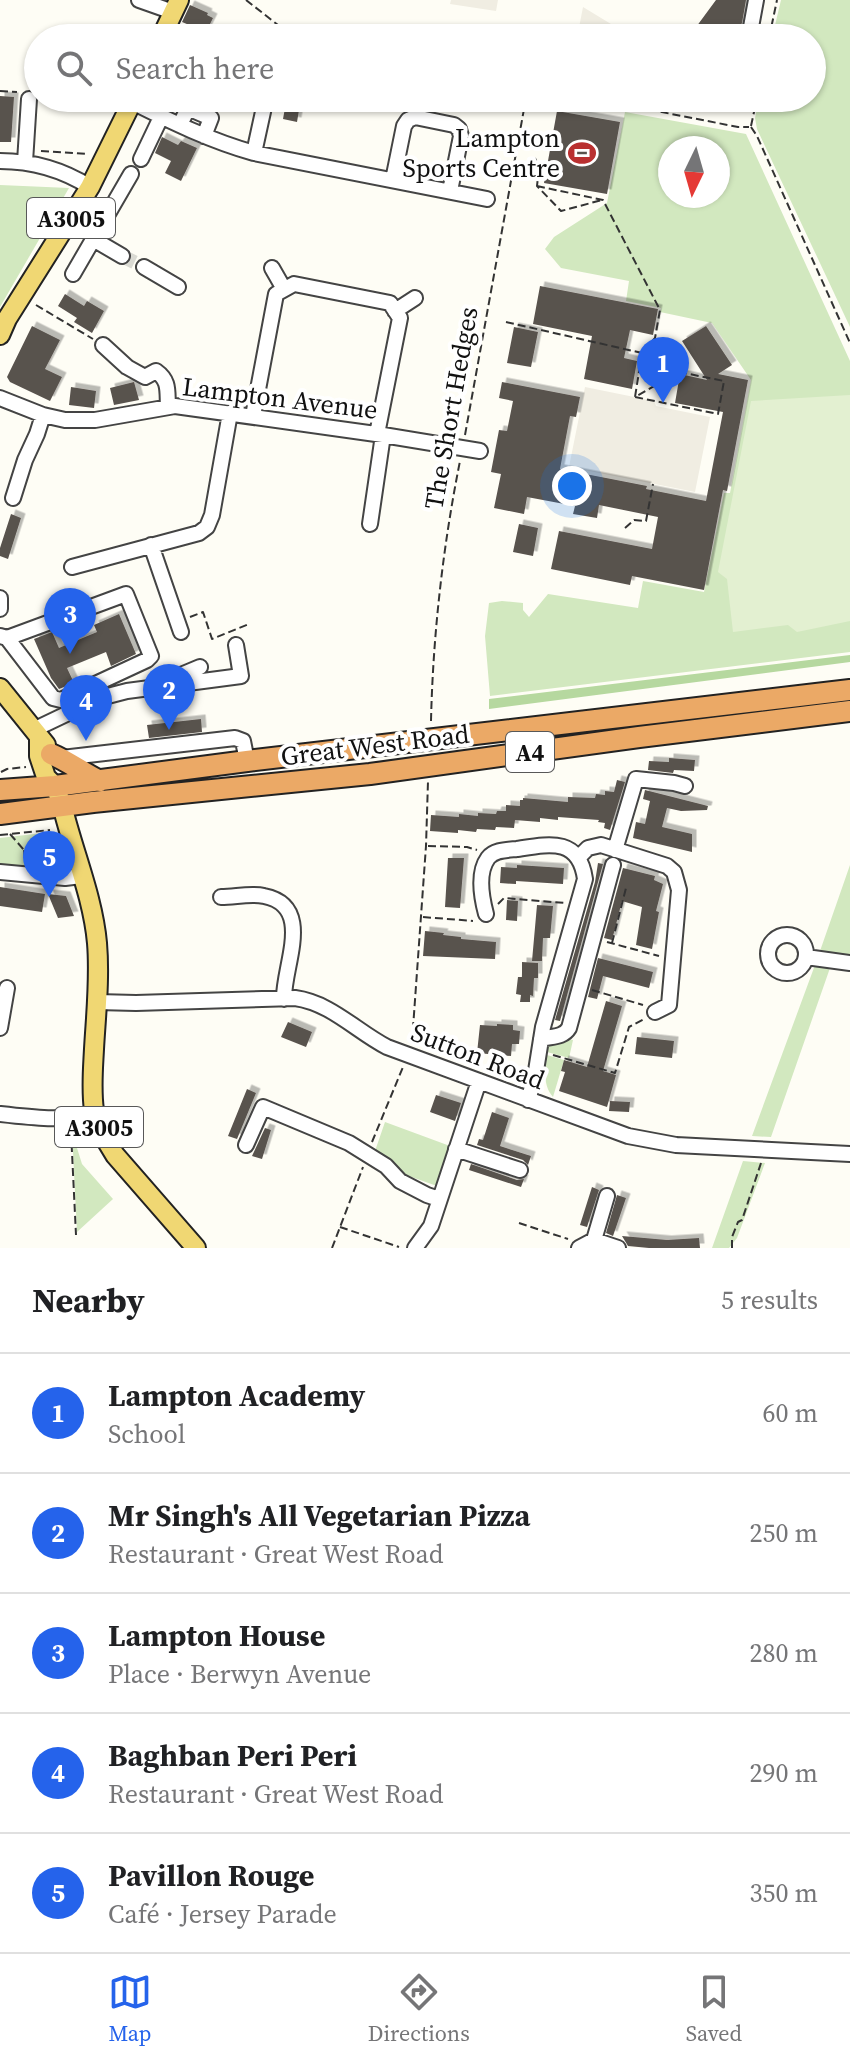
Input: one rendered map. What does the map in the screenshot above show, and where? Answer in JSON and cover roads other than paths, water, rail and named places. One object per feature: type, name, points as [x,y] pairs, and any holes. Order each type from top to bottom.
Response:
[{"type":"highway","name":"Great West Road","points":[[0,814],[100,781],[154,774],[246,754],[850,690]]},
{"type":"highway","name":"Great West Road","points":[[0,790],[59,796],[370,774],[850,711]]},
{"type":"highway","points":[[44,749],[100,781]]},
{"type":"main road","name":"A3005","points":[[2,323],[73,216],[127,112]]},
{"type":"main road","points":[[0,688],[44,749]]},
{"type":"main road","name":"A3005","points":[[44,749],[57,776],[59,796],[95,929],[98,958],[92,1084],[95,1114],[115,1155],[196,1248]]},
{"type":"street","points":[[139,0],[176,6]]},
{"type":"street","points":[[752,24],[756,0]]},
{"type":"street","points":[[25,156],[28,112]]},
{"type":"street","points":[[153,112],[225,145],[254,153],[487,199]]},
{"type":"street","points":[[254,153],[263,112]]},
{"type":"street","points":[[141,159],[161,117]]},
{"type":"street","points":[[393,180],[404,126],[415,117],[454,125],[459,129],[461,136],[450,191]]},
{"type":"street","points":[[0,161],[25,156],[90,187]]},
{"type":"street","points":[[73,274],[131,174]]},
{"type":"street","points":[[73,216],[122,256]]},
{"type":"street","points":[[144,267],[178,287]]},
{"type":"street","points":[[272,268],[284,289]]},
{"type":"street","points":[[253,416],[276,294],[294,284],[390,303],[400,318],[380,434],[370,524]]},
{"type":"street","points":[[395,311],[415,298]]},
{"type":"street","points":[[103,345],[127,367],[145,377],[156,371],[164,377],[168,407]]},
{"type":"street","name":"Lampton Avenue","points":[[0,398],[65,420],[95,420],[175,406],[480,451]]},
{"type":"street","points":[[72,567],[199,533],[207,527],[212,515],[230,413]]},
{"type":"street","points":[[13,498],[43,415]]},
{"type":"street","points":[[151,545],[179,626]]},
{"type":"street","points":[[126,594],[151,656],[61,700],[53,698],[4,637],[126,594]]},
{"type":"street","points":[[0,598],[0,609]]},
{"type":"street","points":[[44,749],[100,698],[127,691],[241,676],[236,645]]},
{"type":"street","points":[[163,686],[171,678],[200,667]]},
{"type":"street","name":"Great West Road","points":[[44,749],[150,747],[235,738],[243,741],[246,754]]},
{"type":"street","points":[[150,747],[154,774]]},
{"type":"street","points":[[543,1046],[566,1033],[636,779],[685,786]]},
{"type":"street","points":[[486,914],[482,902],[482,879],[484,864],[490,855],[498,851],[549,844],[569,849],[579,857],[585,879],[528,1100]]},
{"type":"street","points":[[579,857],[588,848],[601,845],[614,857],[667,866],[674,872],[678,881],[678,909],[669,1005],[655,1012]]},
{"type":"street","points":[[0,872],[65,878],[81,876]]},
{"type":"street","points":[[221,897],[261,895],[285,907],[293,919],[295,931],[284,999]]},
{"type":"street","points":[[806,957],[850,963]]},
{"type":"street","points":[[0,1028],[7,988]]},
{"type":"street","name":"Sutton Road","points":[[97,1002],[295,998],[316,1003],[378,1043],[602,1128],[659,1143],[850,1154]]},
{"type":"street","points":[[415,1248],[431,1226],[479,1081]]},
{"type":"street","points":[[246,1145],[263,1107],[349,1143],[386,1166],[400,1181],[439,1199]]},
{"type":"street","points":[[0,1114],[45,1120],[95,1114]]},
{"type":"street","points":[[456,1149],[520,1170]]},
{"type":"street","points":[[607,1196],[586,1244],[618,1248]]},
{"type":"tunnel","points":[[122,256],[144,267]]},
{"type":"place","name":"Lampton Sports Centre","points":[[582,153]]},
{"type":"place","name":"Lampton Academy","points":[[663,403]]},
{"type":"place","name":"Lampton House","points":[[70,654]]},
{"type":"place","name":"Mr Singh's All Vegetarian Pizza","points":[[169,730]]},
{"type":"place","name":"Baghban Peri Peri","points":[[86,741]]},
{"type":"place","name":"Pavillon Rouge","points":[[49,897]]}]
